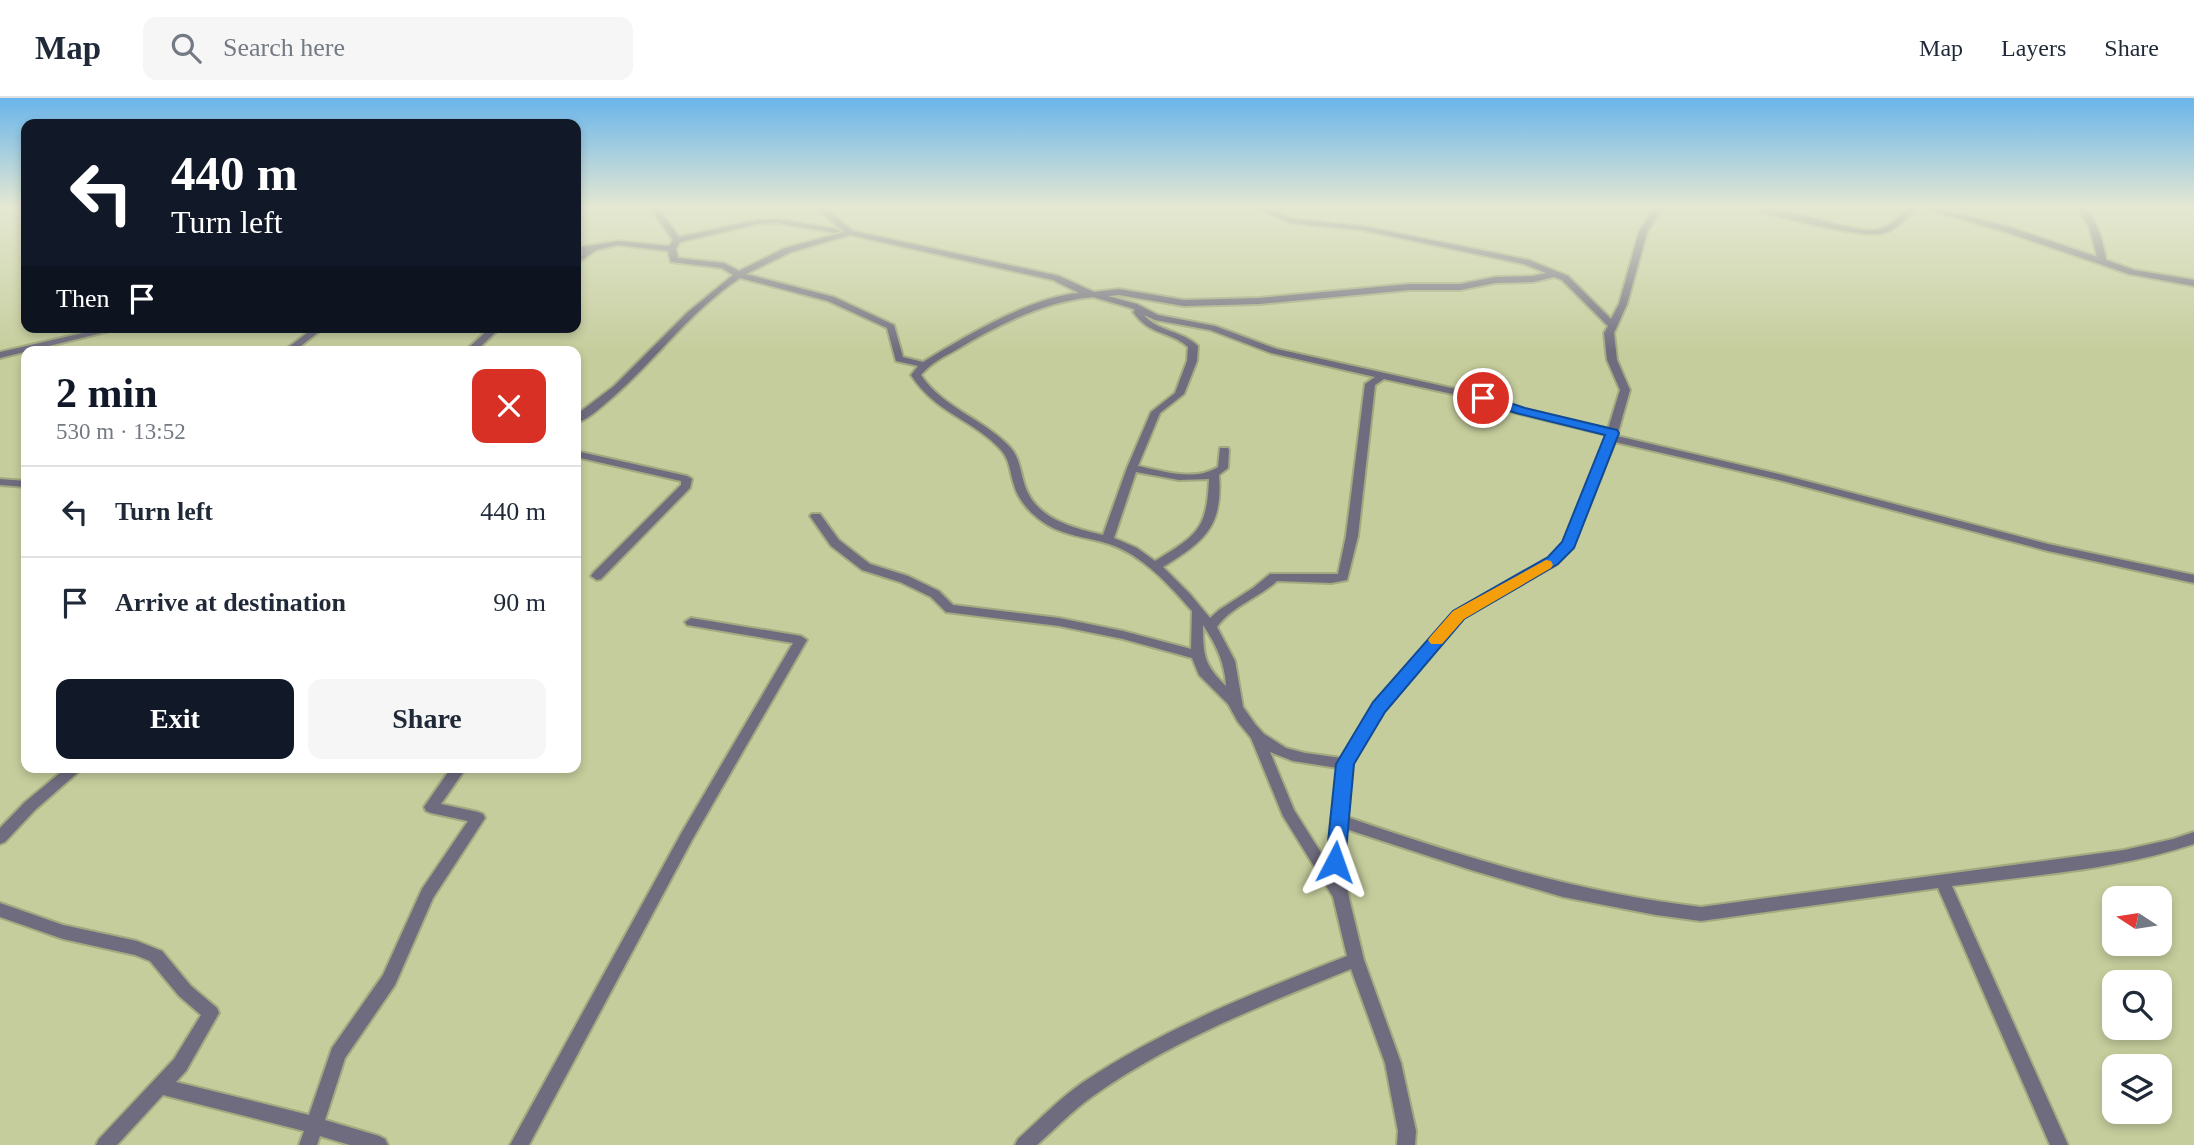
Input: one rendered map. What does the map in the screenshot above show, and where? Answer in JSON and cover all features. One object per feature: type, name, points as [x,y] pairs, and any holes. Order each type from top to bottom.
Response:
[{"type":"street","points":[[674,255],[674,260],[724,266],[740,275],[831,299],[869,315],[891,327],[900,359],[924,365]]},
{"type":"street","points":[[581,417],[604,401],[696,312],[740,275],[778,255]]},
{"type":"street","points":[[950,255],[1056,278],[1091,294],[1135,306],[1155,317],[1212,328],[1274,351],[1483,398],[1678,456],[1776,476],[2032,544],[2194,579]]},
{"type":"street","points":[[1499,255],[1564,278],[1613,326]]},
{"type":"street","points":[[1406,1145],[1407,1131],[1393,1063],[1356,960],[1335,862],[1345,764],[1379,707],[1459,615],[1553,561],[1569,544],[1612,436],[1625,390],[1612,360],[1609,333],[1623,304],[1637,255]]},
{"type":"street","points":[[2079,255],[2132,272],[2194,283]]},
{"type":"street","points":[[2100,255],[2102,263]]},
{"type":"street","points":[[1345,764],[1276,751],[1258,738],[1242,719],[1234,701],[1234,673],[1225,651],[1210,627],[1155,566],[1107,540],[1060,527],[1026,502],[1019,485],[1016,466],[1006,450],[920,383],[916,375],[924,365],[975,334],[1035,307],[1073,296],[1119,292],[1184,303],[1259,301],[1409,287],[1441,289],[1555,274]]},
{"type":"street","points":[[1107,540],[1132,468],[1156,412],[1180,394],[1192,361],[1193,346],[1187,339],[1160,333],[1139,316],[1135,306]]},
{"type":"street","points":[[39,346],[96,333]]},
{"type":"street","points":[[296,346],[313,333]]},
{"type":"street","points":[[476,346],[490,333]]},
{"type":"street","points":[[0,355],[21,350]]},
{"type":"street","points":[[1210,627],[1217,617],[1260,592],[1274,577],[1343,577],[1352,536],[1370,384],[1382,376]]},
{"type":"street","points":[[1132,468],[1192,478],[1214,477],[1223,468],[1224,450]]},
{"type":"street","points":[[581,455],[687,479],[686,485],[597,576]]},
{"type":"street","points":[[1155,566],[1192,543],[1208,529],[1213,509],[1214,477]]},
{"type":"street","points":[[0,482],[21,484]]},
{"type":"street","points":[[816,516],[835,543],[866,567],[904,579],[936,594],[950,608],[1059,622],[1123,635],[1196,655]]},
{"type":"street","points":[[1197,612],[1196,655],[1203,674],[1234,701]]},
{"type":"street","points":[[519,1145],[687,836],[801,640],[691,622]]},
{"type":"street","points":[[1258,738],[1288,813],[1341,898]]},
{"type":"street","points":[[0,838],[30,806],[70,773]]},
{"type":"street","points":[[308,1145],[338,1054],[389,980],[427,894],[478,818],[431,807],[455,773]]},
{"type":"street","points":[[1338,820],[1437,855],[1580,893],[1673,912],[1701,914],[2124,856],[2194,838]]},
{"type":"street","points":[[1942,880],[2059,1145]]},
{"type":"street","points":[[0,910],[63,932],[137,948],[156,956],[185,991],[211,1013],[180,1065],[105,1145]]},
{"type":"street","points":[[1024,1145],[1087,1090],[1149,1052],[1214,1017],[1356,960]]},
{"type":"street","points":[[159,1086],[314,1125],[379,1145]]},
{"type":"slow traffic","points":[[1436,640],[1459,615],[1546,565]]},
{"type":"route","points":[[1335,862],[1345,764],[1379,707],[1459,615],[1553,561],[1569,544],[1586,494],[1611,438],[1612,433],[1520,411],[1483,398]]}]
